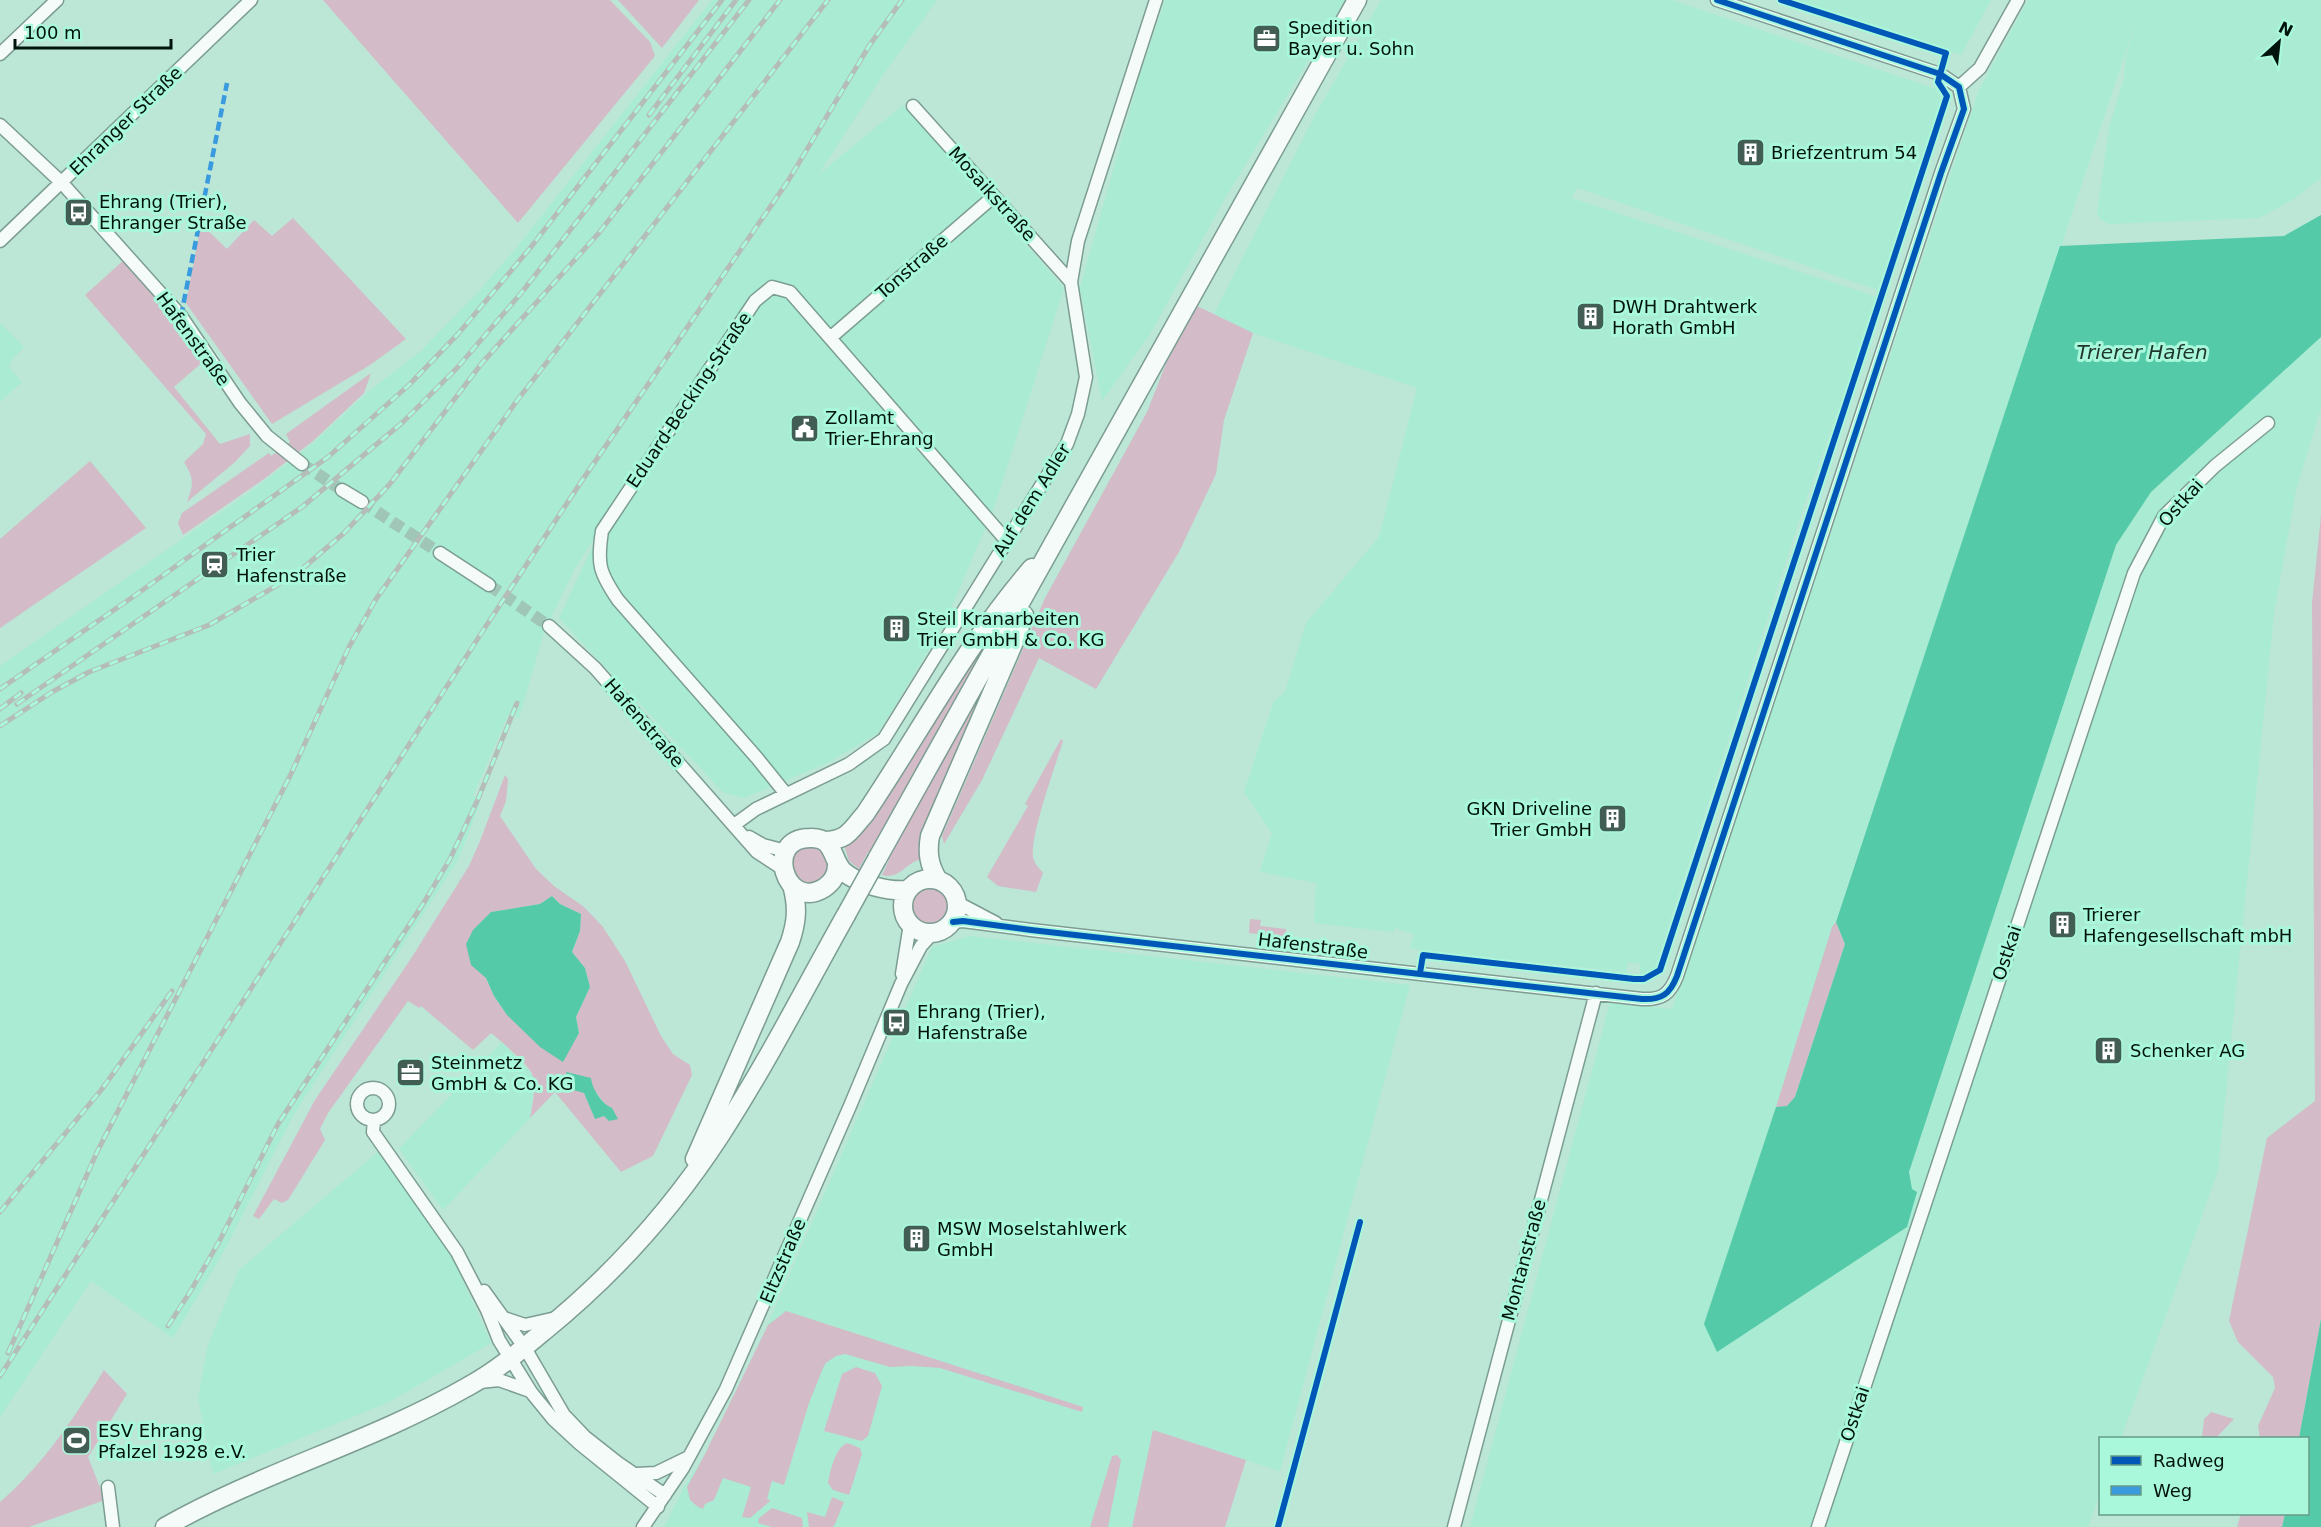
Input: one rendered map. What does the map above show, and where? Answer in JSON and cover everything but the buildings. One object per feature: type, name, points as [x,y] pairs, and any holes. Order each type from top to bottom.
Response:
[{"type":"main road","points":[[165,1527],[226,1494],[407,1418],[476,1382],[525,1348],[563,1316],[626,1255],[680,1191],[743,1099],[1357,0]]},
{"type":"main road","points":[[824,841],[839,840],[844,837],[864,814],[1005,599],[1057,539]]},
{"type":"main road","points":[[829,885],[835,876],[837,865],[831,847],[824,841],[814,837],[803,838],[786,850],[783,869],[786,878],[801,891],[810,892],[838,884],[888,900],[920,932],[940,932],[953,921],[958,903],[951,888],[938,880],[932,869],[928,853],[930,836],[1014,642],[1045,559]]},
{"type":"main road","points":[[837,865],[849,876],[865,882],[901,891],[908,890]]},
{"type":"main road","points":[[907,919],[903,901],[908,890],[921,880],[938,880]]},
{"type":"main road","points":[[680,1191],[790,942],[797,919],[797,903],[792,885]]},
{"type":"street","points":[[0,54],[57,0]]},
{"type":"street","name":"Ehranger Straße","points":[[0,241],[251,0]]},
{"type":"street","name":"Auf dem Adler","points":[[734,825],[756,809],[849,764],[884,739],[912,698],[1006,540],[1067,444],[1078,414],[1086,376],[1071,282],[1078,241],[1156,0]]},
{"type":"street","points":[[1717,0],[1930,70],[1947,77],[1959,87],[1980,68],[2018,0]]},
{"type":"street","name":"Hafenstraße","points":[[953,921],[1651,999],[1667,994],[1677,976],[1941,173],[1963,114],[1964,99],[1959,87]]},
{"type":"street","name":"Mosaikstraße","points":[[913,106],[1071,282]]},
{"type":"street","name":"Hafenstraße","points":[[0,125],[62,183],[181,316],[240,403],[267,436],[303,464]]},
{"type":"street","name":"Tonstraße","points":[[830,338],[993,197]]},
{"type":"street","name":"Eduard-Becking-Straße","points":[[786,794],[758,758],[618,600],[606,582],[598,557],[602,531],[755,301],[772,288],[790,292],[1006,540]]},
{"type":"street","name":"Ostkai","points":[[1818,1527],[2134,573],[2164,516],[2215,466],[2268,423]]},
{"type":"street","points":[[342,489],[362,502]]},
{"type":"street","points":[[440,553],[489,585]]},
{"type":"street","name":"Hafenstraße","points":[[549,626],[596,668],[758,852],[783,869]]},
{"type":"street","name":"Hafenstraße","points":[[734,825],[754,841],[786,850]]},
{"type":"street","name":"Hafenstraße","points":[[958,903],[1000,926]]},
{"type":"street","name":"Eltzstraße","points":[[901,984],[907,919]]},
{"type":"street","name":"Eltzstraße","points":[[643,1527],[658,1507],[709,1423],[742,1354],[901,984],[921,946],[932,933]]},
{"type":"street","name":"Montanstraße","points":[[1454,1527],[1596,993]]},
{"type":"street","points":[[374,1120],[373,1132],[525,1348],[564,1415],[585,1437],[665,1495]]},
{"type":"street","points":[[463,1261],[510,1359],[531,1392],[580,1444],[658,1507]]},
{"type":"street","points":[[504,1318],[525,1325],[563,1316]]},
{"type":"street","points":[[476,1382],[499,1380],[531,1392]]},
{"type":"street","points":[[637,1474],[656,1473],[690,1456]]},
{"type":"street","points":[[108,1487],[113,1526]]},
{"type":"shaded area","points":[[323,0],[610,0],[650,42],[655,56],[518,223]]},
{"type":"shaded area","points":[[618,0],[699,0],[662,48]]},
{"type":"shaded area","points":[[712,0],[937,0],[885,72],[818,175],[903,105],[1064,288],[995,505],[944,625],[878,733],[827,763],[744,798],[723,792],[559,618],[615,499],[574,570],[544,632],[519,718],[508,715],[473,796],[481,801],[458,860],[294,1114],[224,1251],[173,1338],[91,1281],[0,1417],[0,666],[257,487],[312,444],[368,392],[421,351],[478,292],[517,247]]},
{"type":"shaded area","points":[[1165,0],[1345,0],[1227,195],[1150,334],[1102,401],[1080,288],[1139,78]]},
{"type":"shaded area","points":[[1381,0],[1672,0],[1945,92],[1878,290],[1577,188],[1571,198],[1878,297],[1801,515],[1655,968],[1648,974],[1640,973],[1640,964],[1628,962],[1626,972],[1414,949],[1410,948],[1414,934],[1395,928],[1394,932],[1314,923],[1316,883],[1260,872],[1272,833],[1244,792],[1274,701],[1285,692],[1306,623],[1379,537],[1417,388],[1253,333],[1214,314],[1315,115]]},
{"type":"shaded area","points":[[1795,0],[1991,0],[1961,55]]},
{"type":"shaded area","points":[[2028,0],[2321,0],[2321,178],[2292,200],[2259,218],[2109,224],[2101,220],[2097,214],[2109,128],[2124,78],[2126,56],[2137,18],[1836,922],[1845,944],[1795,1097],[1912,1189],[1909,1172],[2116,545],[2151,492],[2321,337],[2321,408],[2296,490],[2274,613],[2218,1171],[2121,1437],[2099,1437],[2099,1496],[2088,1527],[1470,1527],[1610,1003],[1672,1009],[1979,90]]},
{"type":"shaded area","points":[[293,218],[406,339],[370,365],[272,424],[186,303],[201,224],[227,249],[254,220],[272,236]]},
{"type":"shaded area","points":[[124,260],[177,320],[205,360],[174,387],[220,444],[250,434],[250,446],[235,462],[187,502],[192,481],[184,462],[203,444],[206,434],[85,295]]},
{"type":"shaded area","points":[[1197,306],[1253,333],[1224,420],[1216,474],[1179,552],[1096,689],[1039,658],[982,780],[944,844],[942,836],[1045,598],[1147,412],[1169,356]]},
{"type":"shaded area","points":[[0,323],[24,347],[11,361],[9,367],[22,382],[0,402]]},
{"type":"shaded area","points":[[371,373],[364,393],[313,441],[264,479],[183,535],[178,523],[182,513],[269,453],[271,456],[290,442],[286,434]]},
{"type":"shaded area","points":[[90,461],[146,528],[0,628],[0,539]]},
{"type":"shaded area","points":[[2321,516],[2321,1319],[2299,1437],[2260,1437],[2258,1426],[2275,1388],[2273,1377],[2238,1342],[2229,1321],[2267,1138],[2315,1101],[2312,603]]},
{"type":"shaded area","points":[[1010,609],[871,854],[868,852],[859,869],[849,861],[843,842]]},
{"type":"shaded area","points":[[1011,633],[923,859],[917,860],[894,875],[882,875],[889,860],[886,859]]},
{"type":"shaded area","points":[[1061,739],[1063,741],[1035,833],[1033,857],[1043,873],[1036,892],[998,886],[987,877],[1028,806],[1025,804]]},
{"type":"shaded area","points":[[505,775],[508,779],[506,801],[500,816],[536,869],[554,886],[584,907],[603,927],[625,961],[661,1036],[673,1054],[690,1065],[692,1075],[653,1156],[621,1172],[555,1092],[530,1118],[534,1096],[532,1074],[514,1053],[491,1033],[473,1050],[421,1006],[419,1008],[408,1001],[328,1113],[320,1129],[325,1140],[288,1200],[282,1203],[274,1199],[259,1219],[253,1216],[315,1100],[412,957],[469,866]],"holes":[[[552,896],[560,904],[581,914],[580,931],[572,952],[585,968],[590,987],[576,1017],[579,1033],[524,1029],[507,1015],[494,996],[486,978],[491,912],[540,904]],[[566,1073],[583,1077],[607,1106],[612,1108],[617,1119],[604,1116],[595,1118],[584,1093]]]},
{"type":"shaded area","points":[[810,845],[821,848],[831,862],[822,883],[800,884],[789,864],[796,851]]},
{"type":"shaded area","points":[[930,884],[945,890],[951,905],[945,920],[930,926],[915,920],[909,905],[915,890]]},
{"type":"shaded area","points":[[1250,919],[1261,920],[1260,926],[1286,929],[1285,937],[1249,933]]},
{"type":"shaded area","points":[[1836,922],[1845,944],[1795,1097],[1787,1106],[1776,1107],[1832,927]]},
{"type":"shaded area","points":[[970,936],[1410,985],[1280,1471],[1153,1430],[1132,1527],[664,1527],[744,1379],[932,947]]},
{"type":"shaded area","points":[[502,1042],[532,1074],[534,1087],[530,1118],[443,1210],[399,1149]]},
{"type":"shaded area","points":[[378,1152],[449,1250],[491,1343],[389,1402],[213,1474],[198,1398],[208,1345],[239,1270]]},
{"type":"shaded area","points":[[786,1311],[1083,1407],[1082,1412],[940,1368],[890,1367],[845,1354],[836,1356],[823,1368],[809,1403],[784,1485],[772,1481],[767,1499],[770,1500],[769,1502],[750,1518],[742,1517],[751,1487],[723,1478],[714,1500],[705,1504],[703,1509],[698,1507],[690,1500],[687,1487],[768,1325]]},
{"type":"shaded area","points":[[856,1367],[875,1373],[882,1386],[868,1436],[862,1441],[824,1431],[842,1374]]},
{"type":"shaded area","name":"ESV Ehrang Pfalzel 1928 e.V.","points":[[104,1370],[127,1394],[88,1457],[105,1500],[29,1527],[0,1527],[0,1502],[45,1456]]},
{"type":"shaded area","points":[[2211,1412],[2234,1419],[2217,1437],[2202,1437],[2204,1419]]},
{"type":"shaded area","points":[[1153,1430],[1246,1460],[1225,1527],[1132,1527]]},
{"type":"shaded area","points":[[847,1443],[860,1448],[862,1454],[849,1495],[833,1490],[828,1483],[836,1455]]},
{"type":"shaded area","points":[[1117,1455],[1121,1460],[1108,1527],[1090,1527],[1112,1456]]},
{"type":"shaded area","points":[[832,1497],[844,1502],[833,1527],[809,1527],[807,1512],[825,1517]]},
{"type":"shaded area","points":[[772,1508],[802,1518],[803,1527],[772,1527],[758,1523],[759,1518]]},
{"type":"shaded area","points":[[2241,1515],[2285,1515],[2282,1527],[2237,1527]]},
{"type":"water","name":"Trierer Hafen","points":[[2321,215],[2321,337],[2151,492],[2116,545],[1909,1172],[1912,1189],[1917,1192],[1907,1227],[1717,1352],[1704,1324],[1776,1107],[1787,1106],[1795,1097],[1845,944],[1836,922],[2060,246],[2284,236]]},
{"type":"water","points":[[552,896],[560,904],[581,914],[580,931],[572,952],[585,968],[590,987],[576,1017],[579,1033],[563,1062],[540,1047],[507,1015],[494,996],[486,978],[471,965],[466,944],[473,930],[491,912],[540,904]]},
{"type":"water","points":[[566,1072],[591,1078],[598,1096],[612,1108],[618,1119],[609,1121],[604,1116],[595,1119],[584,1093],[570,1089]]},
{"type":"water","points":[[2321,1319],[2321,1527],[2282,1527],[2285,1515],[2309,1515],[2309,1437],[2299,1437]]},
{"type":"tunnel","points":[[302,464],[342,490]]},
{"type":"tunnel","points":[[362,502],[440,553]]},
{"type":"tunnel","points":[[489,585],[549,626]]},
{"type":"railway","points":[[0,689],[328,457],[409,385],[458,334],[531,247],[722,0]]},
{"type":"railway","points":[[649,115],[736,0]]},
{"type":"railway","points":[[17,704],[302,507],[403,422],[457,368],[522,292],[749,0]]},
{"type":"railway","points":[[0,726],[52,692],[89,672],[209,625],[302,569],[344,533],[389,485],[482,363],[598,234],[780,0]]},
{"type":"railway","points":[[8,1353],[97,1152],[290,776],[349,647],[376,599],[516,402],[828,0]]},
{"type":"railway","points":[[0,1376],[486,626],[583,479],[788,181],[869,46],[902,0]]},
{"type":"railway","points":[[0,709],[21,693]]},
{"type":"railway","points":[[168,1326],[220,1240],[278,1124],[423,904],[450,859],[478,799],[517,703]]},
{"type":"railway","points":[[0,1212],[102,1089],[172,991]]},
{"type":"marked path","points":[[181,316],[227,83]]},
{"type":"cycle path","points":[[953,922],[963,921],[1642,999],[1660,997],[1668,991],[1677,976],[1964,109],[1959,87],[1940,74],[1717,0]]},
{"type":"cycle path","points":[[1420,973],[1423,955],[1634,979],[1644,979],[1660,970],[1947,96],[1938,82],[1946,53],[1781,0]]},
{"type":"cycle path","points":[[1278,1527],[1360,1222]]},
{"type":"place","name":"Spedition Bayer u. Sohn","points":[[1267,38]]},
{"type":"place","name":"Briefzentrum 54","points":[[1750,153]]},
{"type":"place","name":"Ehrang (Trier), Ehranger Straße","points":[[78,212]]},
{"type":"place","name":"DWH Drahtwerk Horath GmbH","points":[[1591,317]]},
{"type":"place","name":"Zollamt Trier-Ehrang","points":[[804,428]]},
{"type":"place","name":"Trier Hafenstraße","points":[[215,565]]},
{"type":"place","name":"Steil Kranarbeiten Trier GmbH & Co. KG","points":[[896,629]]},
{"type":"place","name":"GKN Driveline Trier GmbH","points":[[1613,819]]},
{"type":"place","name":"Trierer Hafengesellschaft mbH","points":[[2062,925]]},
{"type":"place","name":"Ehrang (Trier), Hafenstraße","points":[[896,1022]]},
{"type":"place","name":"Schenker AG","points":[[2109,1051]]},
{"type":"place","name":"Steinmetz GmbH & Co. KG","points":[[410,1073]]},
{"type":"place","name":"MSW Moselstahlwerk GmbH","points":[[916,1239]]},
{"type":"place","name":"ESV Ehrang Pfalzel 1928 e.V.","points":[[77,1441]]}]
